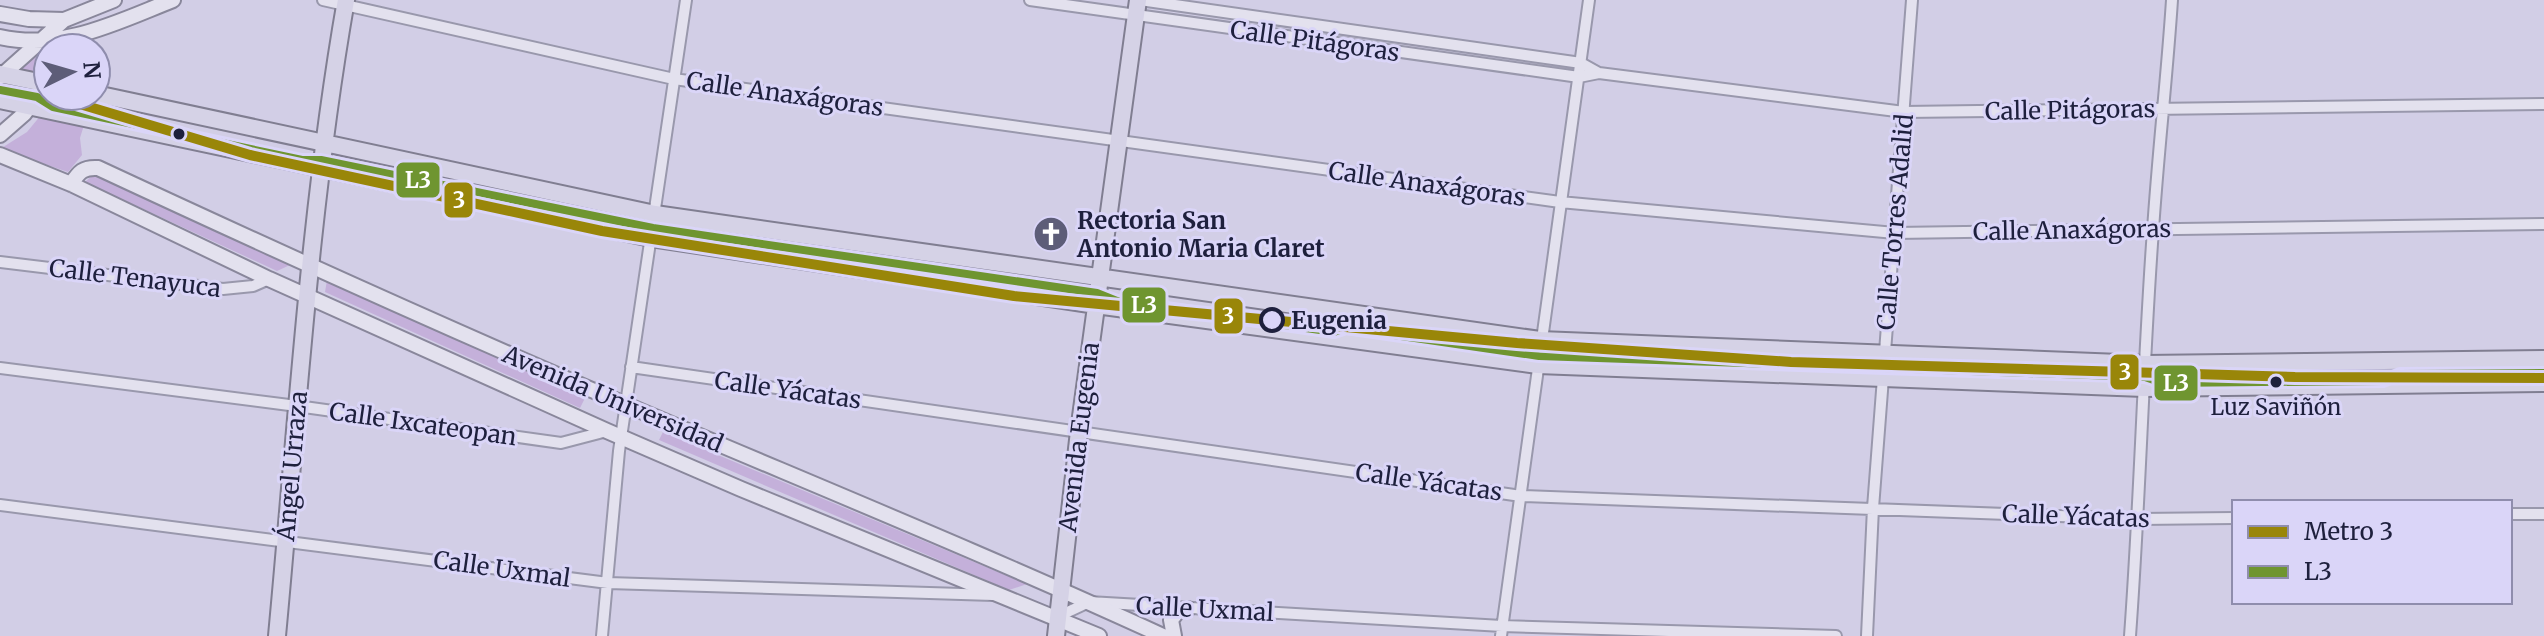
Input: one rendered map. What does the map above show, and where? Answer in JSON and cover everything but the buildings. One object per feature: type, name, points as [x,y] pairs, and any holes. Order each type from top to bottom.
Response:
[{"type":"main road","points":[[50,32],[64,20],[114,0]]},
{"type":"main road","points":[[96,32],[173,0]]},
{"type":"main road","points":[[309,266],[323,142],[345,2]]},
{"type":"main road","name":"Avenida Eugenia","points":[[1056,636],[1079,431],[1138,5]]},
{"type":"main road","points":[[0,14],[64,20]]},
{"type":"main road","points":[[0,37],[32,41]]},
{"type":"main road","points":[[1,75],[32,48]]},
{"type":"main road","points":[[1,75],[32,81]]},
{"type":"main road","points":[[112,97],[655,214],[1540,340],[2145,364],[2544,359]]},
{"type":"main road","points":[[0,100],[651,238],[1096,305],[1538,365],[2144,388],[2544,383]]},
{"type":"main road","points":[[0,135],[31,107]]},
{"type":"main road","name":"Avenida Universidad","points":[[0,155],[71,184],[269,279],[741,489],[1099,636]]},
{"type":"main road","name":"Avenida Universidad","points":[[71,184],[79,171],[98,168],[309,266],[1163,636]]},
{"type":"main road","name":"Ángel Urraza","points":[[277,636],[309,266]]},
{"type":"main road","points":[[1174,636],[1171,620],[1178,611],[1188,609]]},
{"type":"street","name":"Calle Anaxágoras","points":[[323,0],[345,2],[674,79],[1560,202],[1895,233],[2544,224]]},
{"type":"street","points":[[382,13],[384,0]]},
{"type":"street","points":[[602,636],[608,583],[614,433],[626,405],[686,0]]},
{"type":"street","name":"Calle Pitágoras","points":[[1030,0],[1175,5],[1581,63],[1599,73]]},
{"type":"street","points":[[1502,631],[1589,0]]},
{"type":"street","name":"Calle Torres Adalid","points":[[1867,636],[1873,508],[1912,0]]},
{"type":"street","points":[[2130,636],[2139,519],[2153,228],[2172,0]]},
{"type":"street","name":"Calle Pitágoras","points":[[1138,5],[1173,21],[1579,77],[1599,73],[1904,112],[2544,104]]},
{"type":"street","points":[[1173,21],[1175,5]]},
{"type":"street","points":[[1362,47],[1364,33]]},
{"type":"street","name":"Calle Tenayuca","points":[[0,262],[223,289],[253,286],[269,279]]},
{"type":"street","name":"Calle Yácatas","points":[[631,367],[1521,496],[2139,519],[2232,518]]},
{"type":"street","name":"Calle Ixcateopan","points":[[0,368],[561,443],[614,433]]},
{"type":"street","name":"Calle Uxmal","points":[[0,505],[608,583],[1006,596]]},
{"type":"street","points":[[2512,514],[2544,514]]},
{"type":"street","name":"Calle Uxmal","points":[[1057,617],[1089,602],[1502,631],[1836,636]]},
{"type":"shaded area","points":[[32,55],[32,73],[20,70]]},
{"type":"shaded area","points":[[41,115],[84,125],[80,138],[82,155],[68,172],[0,149],[27,132]]},
{"type":"shaded area","points":[[93,175],[290,265],[277,271],[85,182]]},
{"type":"shaded area","points":[[327,280],[585,398],[580,408],[325,292]]},
{"type":"shaded area","points":[[663,432],[1027,584],[1009,590],[659,440]]},
{"type":"metro line","name":"3","points":[[106,112],[250,155],[602,231],[1014,296],[1517,343],[1791,362],[2295,377],[2544,378]]},
{"type":"transit line","name":"L3","points":[[0,90],[37,97],[53,107],[302,160],[321,160],[653,228],[1097,293],[1117,301],[1334,332],[1346,328],[1539,356],[2145,377],[2162,383],[2383,381],[2400,374],[2544,373]]},
{"type":"place","name":"Rectoria San Antonio Maria Claret","points":[[1051,234]]},
{"type":"place","name":"Eugenia","points":[[1272,320]]},
{"type":"place","name":"Luz Saviñón","points":[[2276,382]]}]
